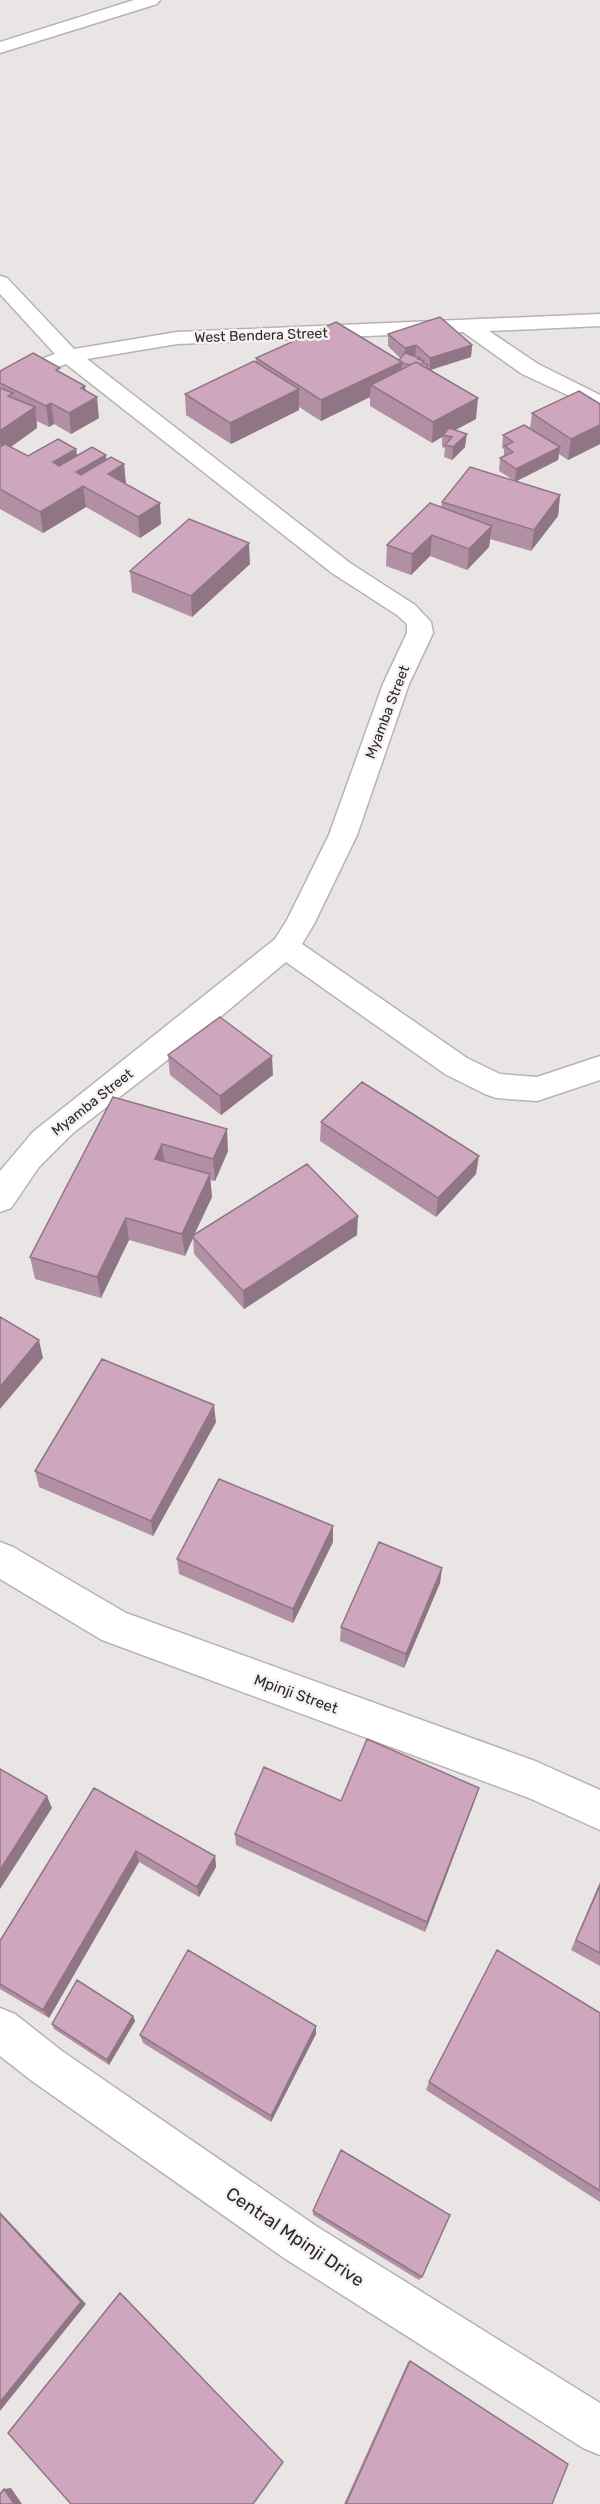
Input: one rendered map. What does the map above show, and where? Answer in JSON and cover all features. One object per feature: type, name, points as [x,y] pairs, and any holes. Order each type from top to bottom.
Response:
[{"type":"street","points":[[0,48],[151,0]]},
{"type":"street","name":"Myamba Street","points":[[0,282],[69,356],[341,568],[406,610],[420,622],[420,633],[396,684],[343,835],[300,924],[285,947],[140,1065],[87,1103],[45,1139],[7,1185],[0,1199]]},
{"type":"street","name":"West Bendera Street","points":[[0,381],[69,356],[177,338],[600,320]]},
{"type":"street","points":[[468,326],[530,369],[600,403]]},
{"type":"street","points":[[285,947],[456,1066],[496,1086],[537,1089],[600,1068]]},
{"type":"street","name":"Mpinji Street","points":[[0,1559],[115,1628],[536,1781],[600,1810]]},
{"type":"street","name":"Central Mpinji Drive","points":[[0,2029],[47,2066],[300,2242],[600,2431]]},
{"type":"building","points":[[440,317],[472,345],[430,358],[416,345],[405,348],[388,334]]},
{"type":"building","points":[[336,322],[402,362],[321,400],[256,358]]},
{"type":"building","points":[[33,353],[60,368],[56,370],[85,386],[81,388],[97,397],[69,413],[51,403],[46,406],[0,383],[0,371]]},
{"type":"building","points":[[405,353],[420,358],[418,359],[424,361],[422,363],[428,365],[426,368],[416,362],[410,365],[402,363],[399,360]]},
{"type":"building","points":[[254,361],[299,389],[230,423],[185,394]]},
{"type":"building","points":[[416,362],[478,398],[433,422],[371,385]]},
{"type":"building","points":[[0,388],[13,393],[8,396],[35,407],[0,431]]},
{"type":"building","points":[[579,391],[600,404],[600,425],[571,439],[532,413]]},
{"type":"building","points":[[524,425],[560,447],[516,469],[500,458],[513,452],[505,446],[513,442],[503,435]]},
{"type":"building","points":[[449,428],[467,434],[453,447],[445,445],[452,437],[443,435]]},
{"type":"building","points":[[58,439],[76,449],[53,462],[59,466],[92,447],[106,455],[76,472],[81,475],[111,457],[124,464],[108,474],[160,503],[138,517],[83,486],[40,512],[0,489],[0,447],[5,444],[28,456]]},
{"type":"building","points":[[470,467],[560,495],[534,530],[442,502]]},
{"type":"building","points":[[430,503],[492,526],[469,549],[432,535],[412,554],[387,545]]},
{"type":"building","points":[[189,519],[249,543],[191,596],[130,571]]},
{"type":"building","points":[[220,1017],[272,1056],[220,1096],[168,1055]]},
{"type":"building","points":[[362,1082],[479,1156],[438,1198],[321,1122]]},
{"type":"building","points":[[113,1097],[227,1129],[213,1159],[162,1144],[155,1159],[210,1174],[182,1234],[126,1218],[97,1277],[30,1257]]},
{"type":"building","points":[[307,1164],[358,1216],[243,1291],[192,1236]]},
{"type":"building","points":[[0,1317],[39,1340],[0,1387]]},
{"type":"building","points":[[102,1359],[214,1405],[151,1521],[35,1471]]},
{"type":"building","points":[[219,1479],[333,1526],[293,1609],[177,1559]]},
{"type":"building","points":[[379,1542],[442,1568],[406,1654],[341,1627]]},
{"type":"building","points":[[367,1739],[479,1788],[427,1922],[235,1834],[264,1767],[341,1801]]},
{"type":"building","points":[[0,1769],[47,1796],[0,1870]]},
{"type":"building","points":[[94,1788],[215,1856],[197,1887],[136,1851],[43,2010],[0,1984],[0,1941]]},
{"type":"building","points":[[600,1885],[600,1953],[576,1940]]},
{"type":"building","points":[[188,1950],[316,2026],[271,2116],[140,2035]]},
{"type":"building","points":[[497,1950],[600,2013],[600,2191],[429,2082]]},
{"type":"building","points":[[77,1980],[133,2016],[107,2060],[52,2024]]},
{"type":"building","points":[[341,2150],[450,2215],[422,2277],[313,2211]]},
{"type":"building","points":[[0,2214],[81,2302],[0,2402]]},
{"type":"building","points":[[120,2293],[283,2462],[253,2504],[71,2504],[8,2433]]},
{"type":"building","points":[[410,2361],[568,2464],[552,2504],[346,2504]]},
{"type":"building","points":[[4,2489],[14,2504],[0,2504],[0,2494]]}]
